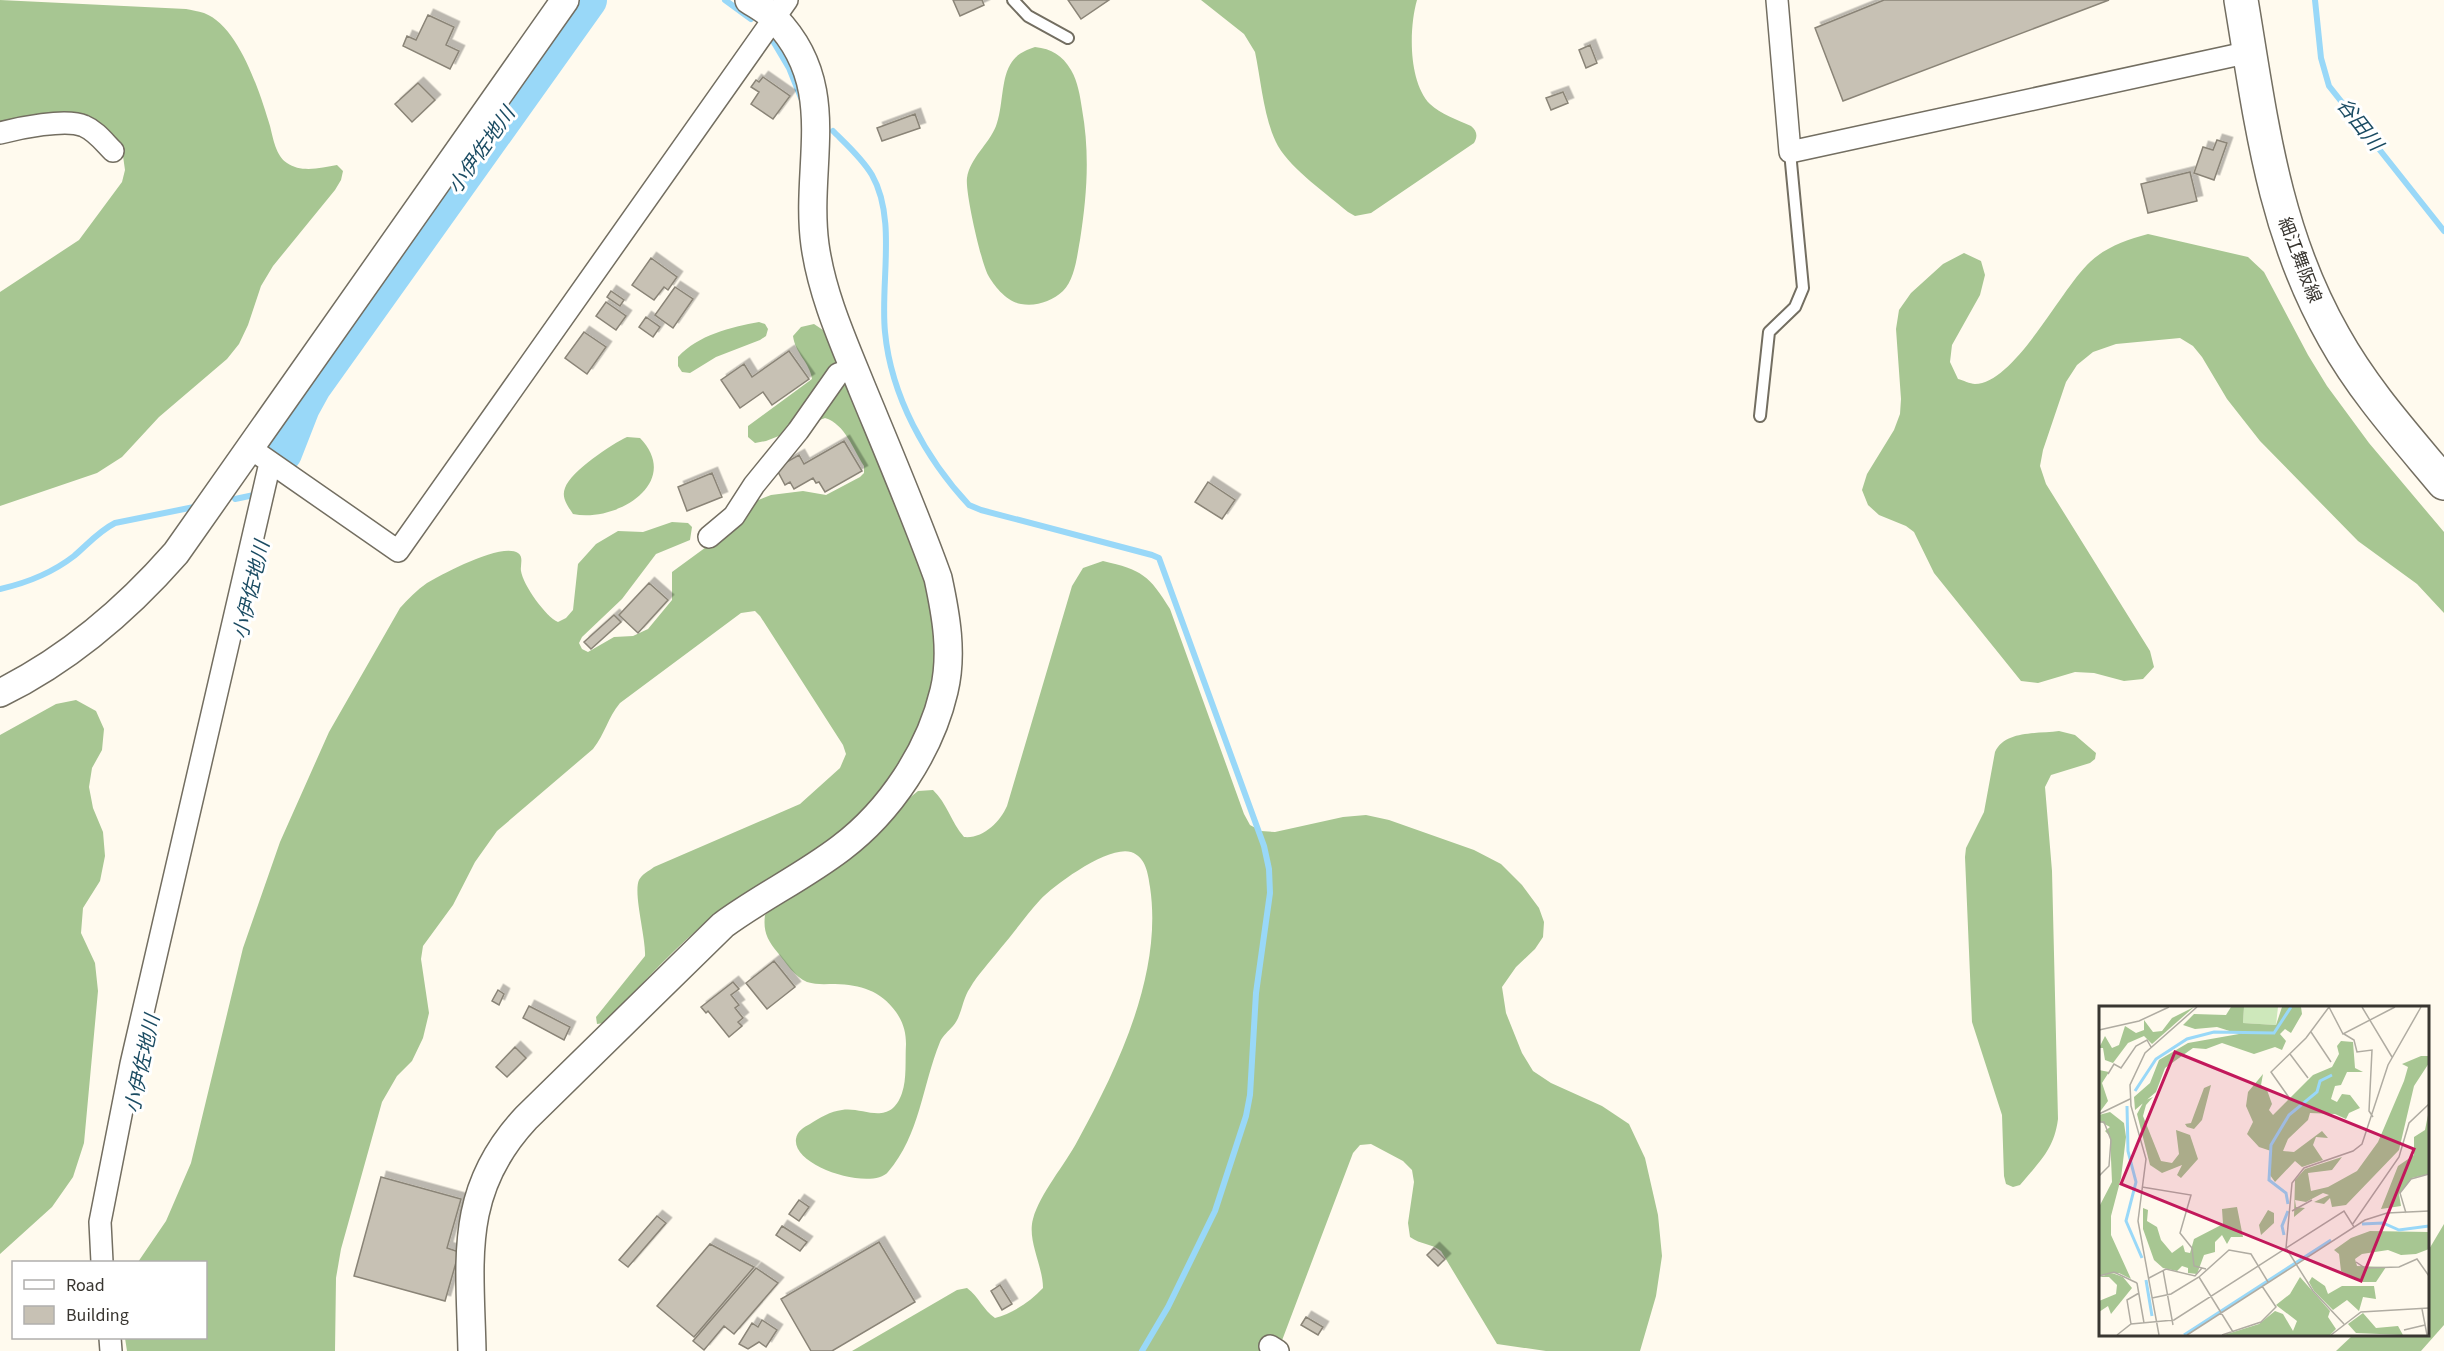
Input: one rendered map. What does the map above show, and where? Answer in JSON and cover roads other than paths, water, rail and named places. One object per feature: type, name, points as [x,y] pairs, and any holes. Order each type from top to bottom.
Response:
[{"type":"main road","name":"細江舞阪線","points":[[2241,0],[2272,182],[2304,279],[2324,320],[2372,396],[2444,483]]},
{"type":"street","points":[[0,693],[44,669],[73,649],[127,604],[270,462],[565,0]]},
{"type":"street","points":[[749,0],[780,9]]},
{"type":"street","points":[[1777,0],[1790,152],[2250,52]]},
{"type":"street","points":[[270,462],[398,551],[780,9]]},
{"type":"street","points":[[472,1351],[470,1251],[475,1209],[491,1165],[512,1133],[723,925],[812,869],[843,847],[871,821],[901,784],[916,760],[933,726],[944,690],[948,652],[946,615],[938,578],[825,293],[815,245],[812,197],[817,112],[812,87],[780,9]]},
{"type":"street","points":[[0,133],[38,126],[70,123],[83,125],[94,132],[113,151]]},
{"type":"street","points":[[709,537],[734,516],[754,485],[798,431],[838,374],[854,368]]},
{"type":"street","points":[[102,1261],[100,1222],[131,1064],[270,462]]},
{"type":"lane","points":[[1013,0],[1028,16],[1068,38]]},
{"type":"lane","points":[[1760,416],[1769,332],[1795,307],[1803,288],[1790,152]]},
{"type":"waterway","name":"小伊佐地川","points":[[283,453],[301,407],[312,387],[588,0]]},
{"type":"waterway","points":[[725,0],[751,19]]},
{"type":"waterway","name":"谷田川","points":[[2315,0],[2321,58],[2329,86],[2444,231]]},
{"type":"waterway","points":[[773,41],[789,68],[801,98]]},
{"type":"waterway","points":[[833,131],[864,163],[880,192],[886,231],[884,313],[889,356],[903,403],[925,447],[953,487],[969,505],[1159,558],[1264,846],[1269,869],[1270,893],[1256,993],[1250,1095],[1246,1116],[1215,1211],[1168,1307],[1142,1351]]},
{"type":"waterway","name":"小伊佐地川","points":[[280,465],[283,453]]},
{"type":"waterway","points":[[235,499],[254,495]]},
{"type":"waterway","points":[[0,589],[20,584],[57,567],[115,523],[194,507]]}]
